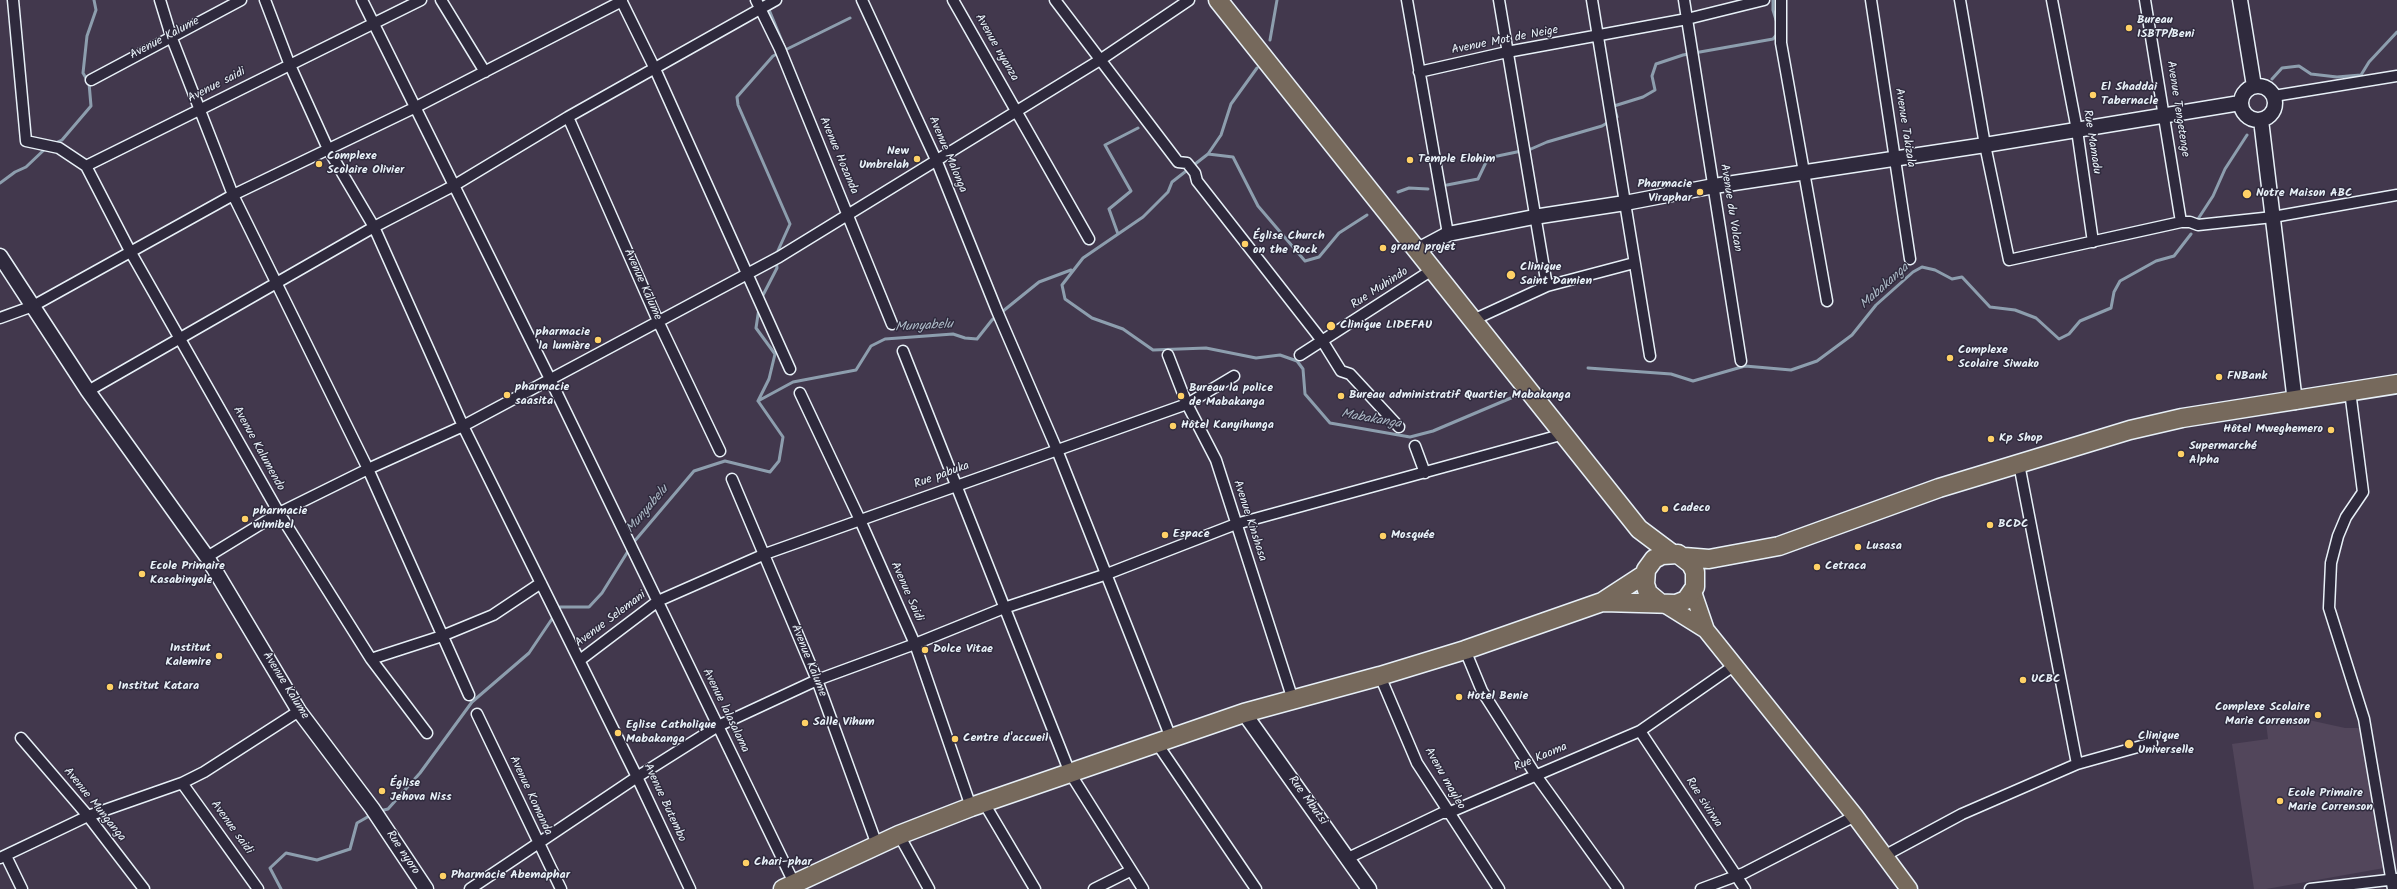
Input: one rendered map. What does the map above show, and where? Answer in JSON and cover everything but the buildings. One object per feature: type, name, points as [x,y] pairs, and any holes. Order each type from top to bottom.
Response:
[{"type":"highway","points":[[1218,0],[1639,529],[1691,564],[1695,572],[1695,587]]},
{"type":"highway","points":[[792,887],[899,835],[978,805],[1244,713],[1380,676],[1465,650],[1602,602],[1647,570],[1662,555],[1709,558],[1734,556],[1779,546],[1897,502],[2130,430],[2182,418],[2295,402],[2350,391],[2397,384]]},
{"type":"highway","points":[[1639,529],[1647,570],[1645,584],[1648,593],[1663,604]]},
{"type":"highway","points":[[1602,602],[1676,604],[1686,600],[1695,587],[1713,568],[1734,556]]},
{"type":"main road","points":[[1695,587],[1706,630]]},
{"type":"main road","points":[[1663,604],[1706,630],[1855,816],[1909,889]]},
{"type":"street","points":[[14,0],[26,141],[59,148],[86,166]]},
{"type":"street","points":[[160,0],[171,36],[233,195],[368,469],[470,696]]},
{"type":"street","name":"Avenue Kalume","points":[[91,80],[241,0]]},
{"type":"street","name":"Avenue Butembo","points":[[265,0],[289,63],[328,149],[374,227],[463,426],[580,660],[690,889]]},
{"type":"street","points":[[362,0],[550,379]]},
{"type":"street","name":"Avenue saidi","points":[[86,166],[200,110],[289,63],[421,0]]},
{"type":"street","points":[[441,0],[485,72]]},
{"type":"street","name":"Avenue Malonga","points":[[862,0],[937,162],[997,311],[1057,450],[1107,574],[1164,740],[1256,889]]},
{"type":"street","name":"Avenue nyanza","points":[[953,0],[1089,238]]},
{"type":"street","points":[[1055,0],[1178,162],[1187,163],[1195,173],[1196,181],[1323,342],[1341,371],[1350,374],[1399,427]]},
{"type":"street","points":[[207,557],[279,513],[368,469],[463,426],[775,259],[937,162],[1016,109],[1100,60],[1189,0]]},
{"type":"street","points":[[1407,0],[1448,234]]},
{"type":"street","points":[[1499,0],[1534,217],[1547,286]]},
{"type":"street","points":[[1592,0],[1597,36],[1613,121],[1634,263],[1650,356]]},
{"type":"street","points":[[1684,0],[1687,19]]},
{"type":"street","name":"Avenue Mot de Neige","points":[[1419,72],[1507,52],[1687,19],[1764,0]]},
{"type":"street","points":[[1781,0],[1781,43],[1827,301]]},
{"type":"street","name":"Avenue Takizala","points":[[1871,0],[1910,259]]},
{"type":"street","points":[[1960,0],[1985,145],[2009,260],[2190,223],[2273,217],[2397,195]]},
{"type":"street","name":"Rue Mamadu","points":[[2052,0],[2077,130],[2093,242]]},
{"type":"street","name":"Avenue Tengetenge","points":[[2145,0],[2165,115],[2190,223]]},
{"type":"street","points":[[2240,0],[2254,86]]},
{"type":"street","points":[[0,318],[33,306],[233,195],[416,107],[622,1],[655,69],[790,369]]},
{"type":"street","points":[[88,391],[374,227],[455,185],[568,117],[655,69],[766,3]]},
{"type":"street","name":"Avenue Hozanda","points":[[766,3],[781,53],[892,324]]},
{"type":"street","name":"Avenue du Volcan","points":[[1687,19],[1741,361]]},
{"type":"street","points":[[2274,96],[2397,76]]},
{"type":"street","points":[[2254,86],[2266,87],[2274,96],[2275,103],[2273,111],[2261,120],[2247,116],[2242,110],[2240,103],[2244,92],[2254,86]]},
{"type":"street","points":[[1418,250],[1448,234],[1534,217],[1625,203],[1714,186],[1985,145],[2240,103]]},
{"type":"street","name":"Avenue Kalume","points":[[568,117],[658,321],[720,451]]},
{"type":"street","points":[[2261,120],[2295,402]]},
{"type":"street","name":"Avenue Kalumendo","points":[[86,166],[130,251],[279,513],[371,660],[427,733]]},
{"type":"street","name":"Avenue Kalume","points":[[0,256],[88,391],[207,557],[299,711],[375,813]]},
{"type":"street","points":[[1473,320],[1547,286],[1634,263]]},
{"type":"street","name":"Rue Muhindo","points":[[1300,355],[1323,342],[1432,270]]},
{"type":"street","points":[[903,351],[1070,773],[1130,871],[1143,889]]},
{"type":"street","name":"Avenue Kinshasa","points":[[1168,356],[1187,404],[1216,460],[1293,700]]},
{"type":"street","name":"Rue pabuka","points":[[658,601],[765,554],[955,485],[1187,404],[1234,376]]},
{"type":"street","name":"Avenue lalasalama","points":[[550,379],[627,541],[658,601],[718,726],[792,887]]},
{"type":"street","points":[[2310,889],[2394,882],[2364,719],[2329,608],[2331,563],[2338,536],[2346,517],[2363,492],[2350,391]]},
{"type":"street","name":"Avenue Saidi","points":[[800,393],[860,520],[915,644],[978,805],[1035,889]]},
{"type":"street","points":[[470,889],[637,777],[718,726],[817,680],[915,644],[1004,608],[1107,574],[1236,524],[1425,473],[1518,445],[1564,434]]},
{"type":"street","points":[[1415,446],[1425,473]]},
{"type":"street","points":[[2019,464],[2077,764]]},
{"type":"street","name":"Avenue Kalume","points":[[732,479],[817,680],[877,845]]},
{"type":"street","points":[[371,660],[442,636],[494,615],[541,583]]},
{"type":"street","name":"Avenue Selemani","points":[[580,660],[658,601]]},
{"type":"street","points":[[1465,650],[1482,692],[1536,774],[1618,889]]},
{"type":"street","name":"Rue Kaoma","points":[[1348,858],[1442,813],[1448,813],[1640,730],[1735,666]]},
{"type":"street","name":"Avenu mayleo","points":[[1380,676],[1417,763],[1448,813],[1499,889]]},
{"type":"street","points":[[22,889],[3,857],[88,816],[182,783],[204,772],[299,711]]},
{"type":"street","name":"Rue Mbutsi","points":[[1244,713],[1369,889]]},
{"type":"street","name":"Avenue Komanda","points":[[477,714],[538,844],[561,889]]},
{"type":"street","name":"Rue sivirwa","points":[[1640,730],[1735,876],[1746,889]]},
{"type":"street","name":"Avenue Munganga","points":[[21,738],[88,816],[144,889]]},
{"type":"street","points":[[1884,856],[1962,814],[2077,764],[2152,743]]},
{"type":"street","name":"Avenue saidi","points":[[182,783],[258,889]]},
{"type":"street","name":"Rue nyoro","points":[[375,813],[426,889]]},
{"type":"street","points":[[1701,889],[1744,873],[1855,816]]},
{"type":"street","points":[[899,835],[929,889]]},
{"type":"street","points":[[1094,889],[1130,871]]},
{"type":"shaded area","points":[[2304,719],[2345,728],[2362,728],[2384,868],[2266,889],[2254,889],[2232,744],[2268,739],[2266,722]]},
{"type":"waterway","points":[[53,144],[62,140],[91,106],[89,83],[83,73],[87,36],[96,10],[94,0]]},
{"type":"waterway","points":[[765,0],[784,46]]},
{"type":"waterway","points":[[1270,40],[1277,0]]},
{"type":"waterway","points":[[1773,0],[1773,10],[1777,23]]},
{"type":"waterway","points":[[776,255],[790,224],[738,105],[737,97],[773,56],[850,18]]},
{"type":"waterway","points":[[2272,79],[2282,68],[2299,66],[2311,74],[2337,77],[2361,75],[2369,62],[2397,32]]},
{"type":"waterway","points":[[1447,185],[1478,179],[1488,158],[1531,149],[1547,142],[1602,126],[1617,117],[1614,106],[1643,97],[1655,90],[1652,76],[1656,64],[1683,55],[1773,39],[1778,33]]},
{"type":"waterway","points":[[1257,68],[1231,104],[1221,135],[1208,154],[1172,182],[1168,192],[1143,217],[1083,258],[1062,285],[1065,299],[1092,318],[1123,329],[1153,350],[1206,348],[1256,358],[1280,355],[1297,361],[1303,369],[1305,394],[1330,423],[1410,437],[1433,431],[1518,395]]},
{"type":"waterway","points":[[1118,234],[1109,209],[1131,191],[1105,145],[1138,128]]},
{"type":"waterway","points":[[2198,219],[2213,196],[2225,169],[2247,135]]},
{"type":"waterway","points":[[0,183],[15,172],[26,167],[46,148]]},
{"type":"waterway","points":[[1208,154],[1233,157],[1258,206],[1305,261],[1319,257],[1339,233],[1367,215]]},
{"type":"waterway","points":[[1398,192],[1409,188],[1428,189]]},
{"type":"waterway","name":"Mabakanga","points":[[1588,368],[1671,374],[1693,381],[1745,366],[1791,370],[1817,361],[1852,335],[1876,305],[1913,272],[1922,267],[1935,270],[1952,279],[1962,277],[1990,307],[2015,310],[2036,318],[2059,339],[2069,334],[2080,321],[2111,308],[2114,292],[2120,281],[2156,261],[2174,256],[2191,234]]},
{"type":"waterway","points":[[761,299],[777,268],[776,260]]},
{"type":"waterway","name":"Munyabelu","points":[[633,543],[694,471],[725,461],[770,472],[779,461],[783,437],[758,401],[793,382],[856,370],[871,346],[885,339],[953,334],[965,338],[977,339],[992,320],[1039,282],[1071,270]]},
{"type":"waterway","points":[[758,401],[769,379],[775,354],[756,328],[759,308]]},
{"type":"waterway","name":"Munyabelu","points":[[557,612],[560,607],[589,607],[602,593],[630,548]]},
{"type":"waterway","name":"Munyabelu","points":[[380,811],[388,809],[420,773],[472,702],[529,653],[554,616]]},
{"type":"waterway","name":"Munyabelu","points":[[281,889],[270,868],[286,853],[317,860],[350,849],[357,823],[371,815]]},
{"type":"place","name":"Bureau ISBTP/Beni","points":[[2129,28]]},
{"type":"place","name":"El Shaddai Tabernacle","points":[[2093,95]]},
{"type":"place","name":"New Umbrelah","points":[[917,159]]},
{"type":"place","name":"Temple Elohim","points":[[1410,160]]},
{"type":"place","name":"Complexe Scolaire Olivier","points":[[319,164]]},
{"type":"place","name":"Pharmacie Viraphar","points":[[1700,192]]},
{"type":"place","name":"Notre Maison ABC","points":[[2247,194]]},
{"type":"place","name":"Église Church on the Rock","points":[[1245,244]]},
{"type":"place","name":"grand projet","points":[[1383,248]]},
{"type":"place","name":"Clinique Saint Damien","points":[[1511,275]]},
{"type":"place","name":"Clinique LIDEFAU","points":[[1331,326]]},
{"type":"place","name":"pharmacie la lumière","points":[[598,340]]},
{"type":"place","name":"Complexe Scolaire Siwako","points":[[1950,358]]},
{"type":"place","name":"FNBank","points":[[2219,377]]},
{"type":"place","name":"pharmacie saasita","points":[[507,395]]},
{"type":"place","name":"Bureau la police de Mabakanga","points":[[1181,396]]},
{"type":"place","name":"Bureau administratif Quartier Mabakanga","points":[[1341,396]]},
{"type":"place","name":"Hôtel Kanyihunga","points":[[1173,426]]},
{"type":"place","name":"Hôtel Mweghemero","points":[[2331,430]]},
{"type":"place","name":"Kp Shop","points":[[1991,439]]},
{"type":"place","name":"Supermarché Alpha","points":[[2181,454]]},
{"type":"place","name":"Cadeco","points":[[1665,509]]},
{"type":"place","name":"pharmacie wimibel","points":[[245,519]]},
{"type":"place","name":"BCDC","points":[[1990,525]]},
{"type":"place","name":"Espace","points":[[1165,535]]},
{"type":"place","name":"Mosquée","points":[[1383,536]]},
{"type":"place","name":"Lusasa","points":[[1858,547]]},
{"type":"place","name":"Cetraca","points":[[1817,567]]},
{"type":"place","name":"Ecole Primaire Kasabinyole","points":[[142,574]]},
{"type":"place","name":"Dolce Vitae","points":[[925,650]]},
{"type":"place","name":"Institut Kalemire","points":[[219,656]]},
{"type":"place","name":"UCBC","points":[[2023,680]]},
{"type":"place","name":"Institut Katara","points":[[110,687]]},
{"type":"place","name":"Hotel Benie","points":[[1459,697]]},
{"type":"place","name":"Complexe Scolaire Marie Correnson","points":[[2318,715]]},
{"type":"place","name":"Salle Vihum","points":[[805,723]]},
{"type":"place","name":"Eglise Catholique Mabakanga","points":[[618,733]]},
{"type":"place","name":"Centre d'accueil","points":[[955,739]]},
{"type":"place","name":"Clinique Universelle","points":[[2129,744]]},
{"type":"place","name":"Église Jehova Niss","points":[[382,791]]},
{"type":"place","name":"Ecole Primaire Marie Correnson","points":[[2280,801]]},
{"type":"place","name":"Chari-phar","points":[[746,863]]},
{"type":"place","name":"Pharmacie Abemaphar","points":[[443,876]]}]
